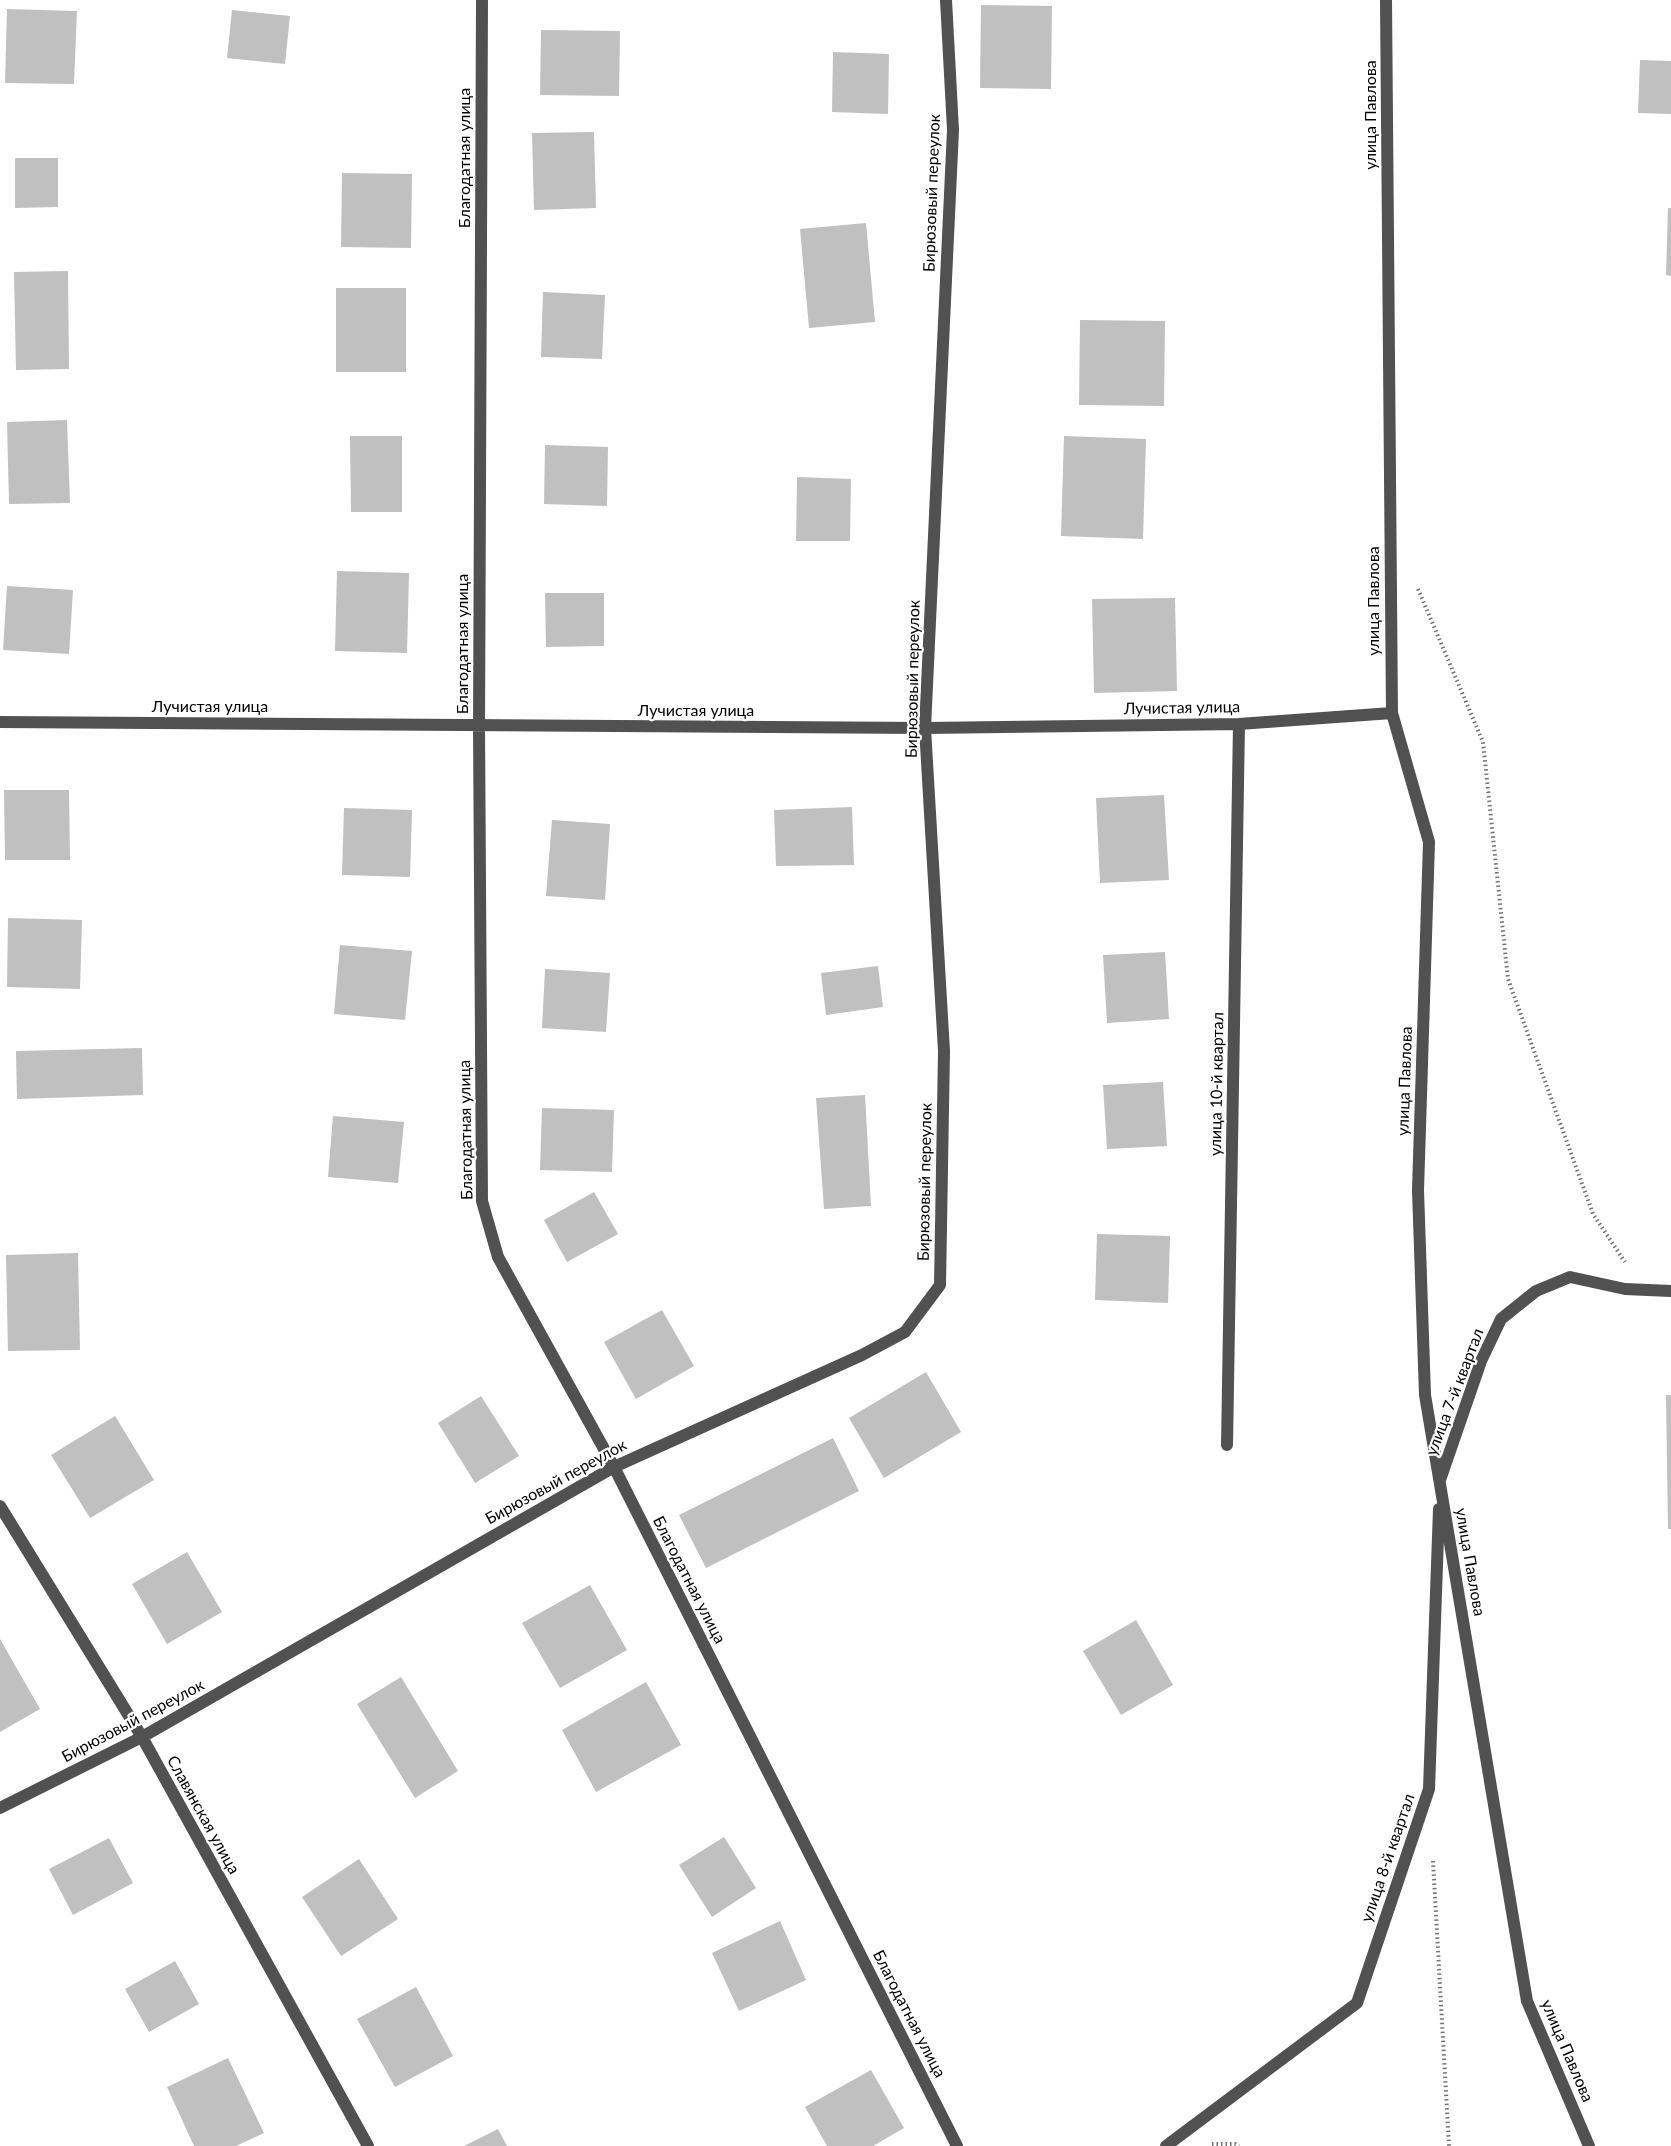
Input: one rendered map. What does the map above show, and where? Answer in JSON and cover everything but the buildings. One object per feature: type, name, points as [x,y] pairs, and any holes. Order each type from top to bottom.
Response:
[{"type":"street","name":"Благодатная улица","points":[[482,0],[479,726],[482,1201],[498,1257],[614,1467],[957,2146]]},
{"type":"street","name":"Бирюзовый переулок","points":[[0,1808],[142,1737],[614,1467],[862,1355],[905,1332],[940,1285],[944,1051],[925,728],[952,130],[946,0]]},
{"type":"street","name":"улица Павлова","points":[[1386,0],[1392,713],[1429,842],[1418,1190],[1425,1395],[1527,2001],[1589,2146]]},
{"type":"street","name":"Лучистая улица","points":[[0,722],[925,728],[1239,724],[1392,713]]},
{"type":"street","name":"улица 10-й квартал","points":[[1227,1445],[1239,724]]},
{"type":"street","name":"улица 7-й квартал","points":[[1440,1481],[1481,1361],[1501,1319],[1536,1291],[1570,1277],[1625,1288],[1671,1291]]},
{"type":"street","name":"улица 8-й квартал","points":[[1166,2146],[1357,2003],[1429,1789],[1440,1481]]},
{"type":"street","name":"Славянская улица","points":[[0,1506],[142,1737],[368,2146]]},
{"type":"path","points":[[1413,579],[1483,742],[1508,979],[1593,1214],[1643,1290]]},
{"type":"path","points":[[1433,1860],[1449,2146]]}]
